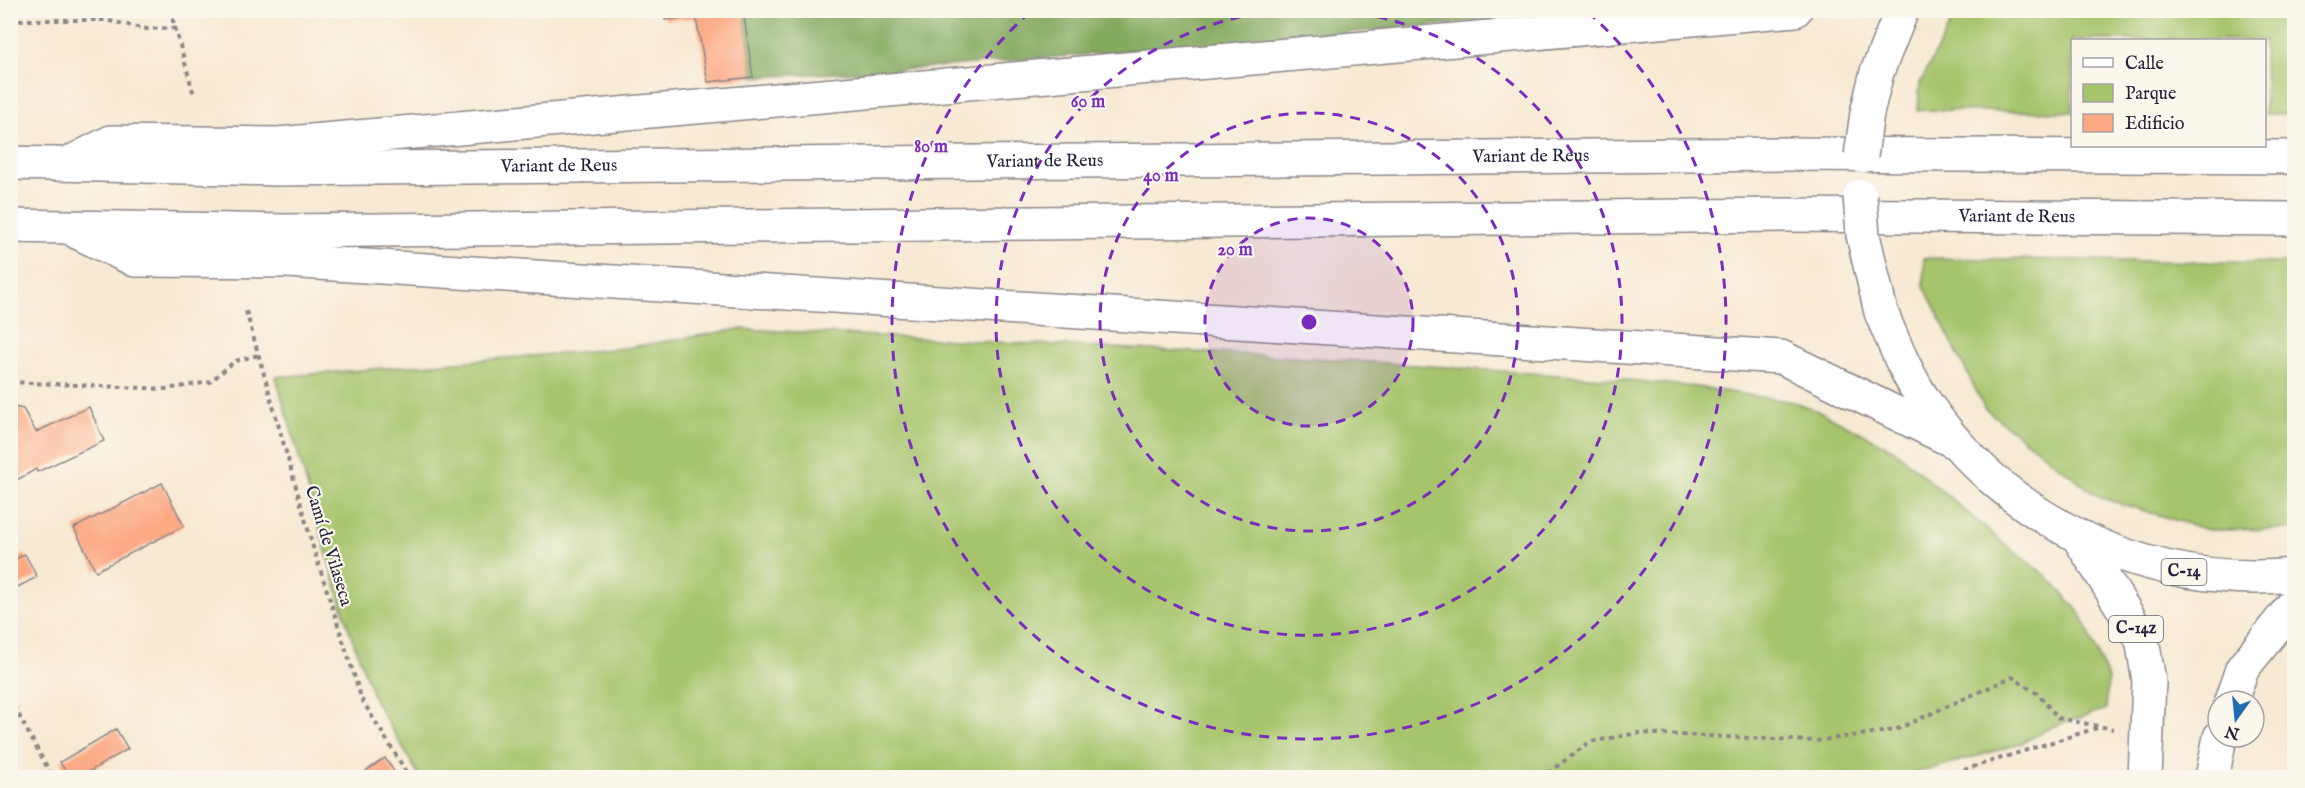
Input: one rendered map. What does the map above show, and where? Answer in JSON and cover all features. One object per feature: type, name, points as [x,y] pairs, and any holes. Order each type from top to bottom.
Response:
[{"type":"main road","points":[[64,166],[111,142],[278,144],[1795,10]]},
{"type":"main road","name":"C-14","points":[[1902,10],[1877,72],[1867,113],[1861,156],[1860,196],[1868,264],[1881,312],[1905,367],[1925,402],[1955,441],[1982,470],[2012,496],[2045,519],[2079,538],[2138,561],[2200,575],[2260,578],[2295,575]]},
{"type":"main road","name":"Variant de Reus","points":[[10,163],[278,169],[1783,154],[2295,157]]},
{"type":"main road","name":"Variant de Reus","points":[[10,226],[284,231],[1785,215],[2295,219]]},
{"type":"main road","points":[[67,228],[135,260],[287,261],[1781,357],[1955,441]]},
{"type":"main road","name":"C-14z","points":[[2079,538],[2142,639],[2149,681],[2145,777]]},
{"type":"main road","points":[[2235,689],[2242,669],[2295,604]]},
{"type":"main road","points":[[2212,777],[2218,749]]},
{"type":"path","points":[[170,10],[194,95]]},
{"type":"path","points":[[10,20],[105,20],[147,29],[175,28]]},
{"type":"path","name":"Camí de Vilaseca","points":[[246,311],[314,547],[362,700],[410,777]]},
{"type":"path","points":[[10,382],[166,389],[210,382],[235,361],[259,355]]},
{"type":"path","points":[[1541,777],[1590,742],[1638,733],[1816,741],[1894,730],[2012,677],[2038,694],[2058,718],[2100,727],[1938,777]]},
{"type":"path","points":[[10,699],[53,777]]},
{"type":"green space","points":[[743,11],[1604,11],[901,70],[753,77]]},
{"type":"green space","points":[[1957,11],[2294,11],[2294,114],[2266,114],[2266,39],[2071,39],[2071,112],[1918,110],[1920,83]]},
{"type":"green space","points":[[1924,258],[2294,263],[2294,529],[2208,530],[2099,497],[1985,409],[1924,286]]},
{"type":"green space","points":[[739,329],[1312,358],[1618,379],[1697,387],[1794,402],[1823,413],[1894,450],[2004,544],[2047,576],[2081,614],[2108,679],[2106,709],[2052,727],[2020,744],[1898,778],[420,777],[375,701],[347,624],[276,377],[625,348]]},
{"type":"building","points":[[663,10],[743,10],[753,77],[708,82],[696,18],[665,20]]},
{"type":"building","points":[[10,406],[23,409],[36,432],[89,407],[104,441],[37,472],[36,469],[10,484],[10,456],[14,454],[10,448],[10,426],[15,424]]},
{"type":"building","points":[[162,483],[184,526],[96,571],[74,528]]},
{"type":"building","points":[[25,554],[37,577],[10,591],[10,562]]},
{"type":"building","points":[[116,729],[128,749],[78,778],[69,778],[60,762]]},
{"type":"building","points":[[385,758],[396,774],[390,778],[356,778]]}]
